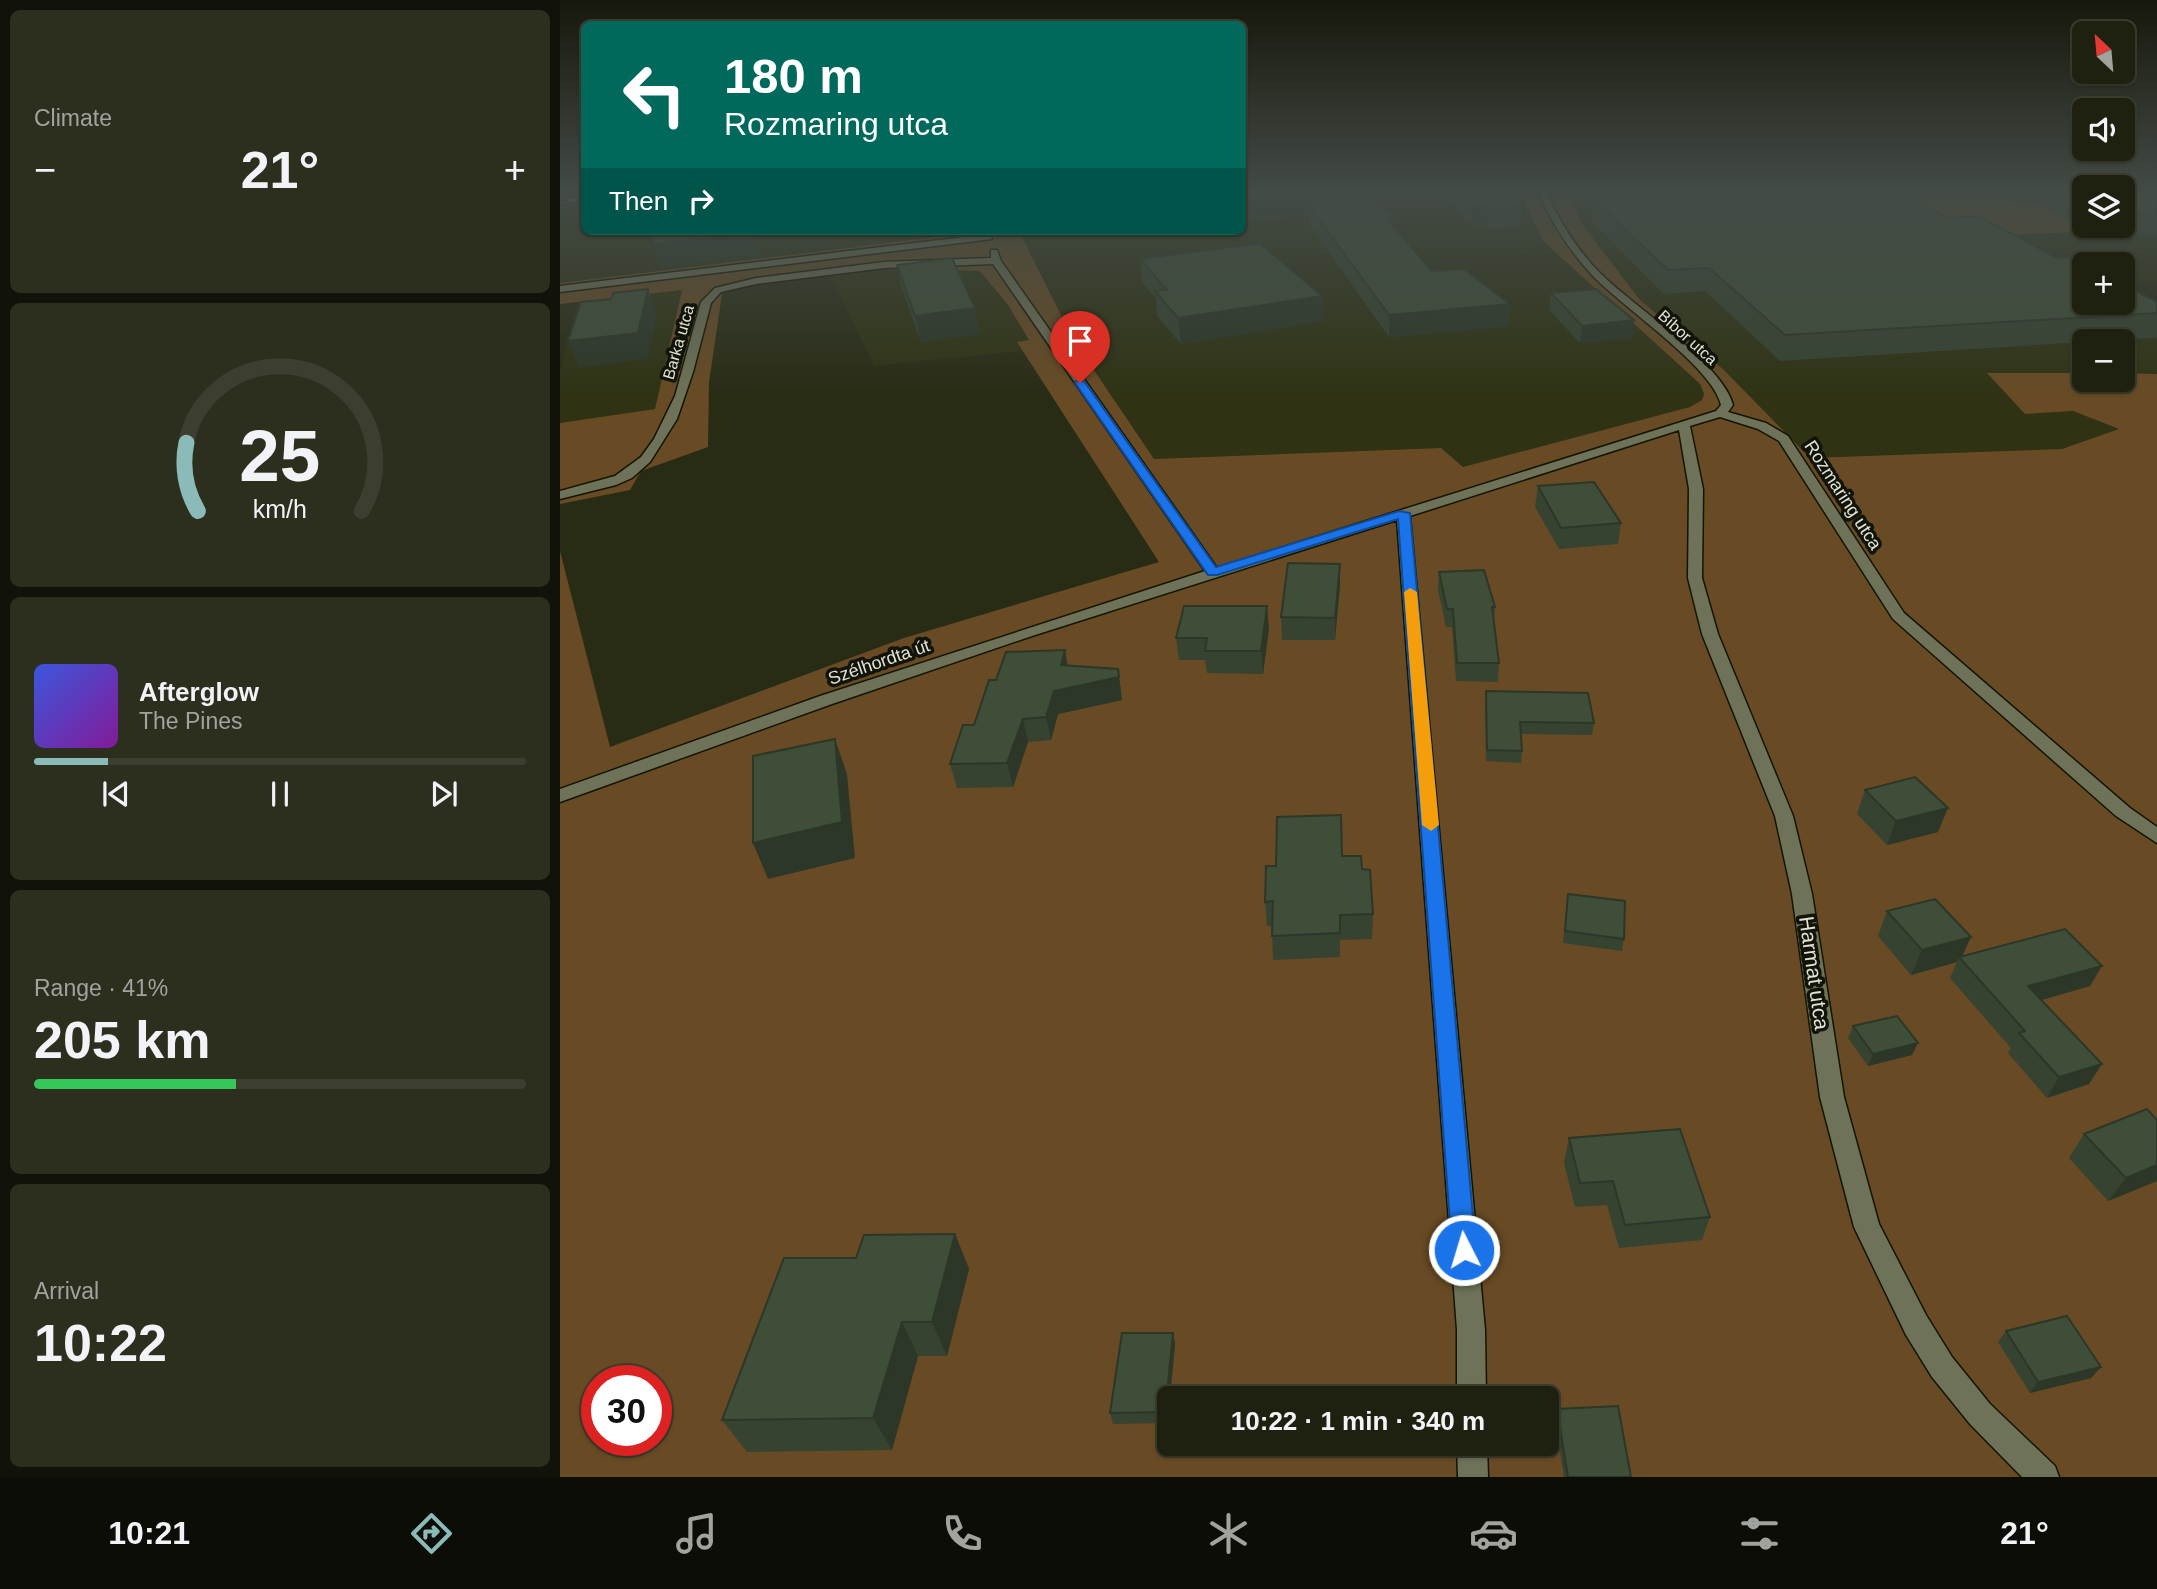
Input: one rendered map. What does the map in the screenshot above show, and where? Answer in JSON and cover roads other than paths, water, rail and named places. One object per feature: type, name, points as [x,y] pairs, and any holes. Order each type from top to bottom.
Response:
[{"type":"street","points":[[560,289],[802,258]]},
{"type":"street","points":[[995,258],[1213,572],[1720,413]]},
{"type":"street","name":"Bíbor utca","points":[[1582,258],[1602,280],[1724,392],[1727,405],[1720,413]]},
{"type":"street","name":"Barka utca","points":[[560,495],[625,476],[641,463],[663,438],[676,408],[706,302],[718,290],[756,281],[869,266],[996,261]]},
{"type":"street","name":"Rozmaring utca","points":[[1720,413],[1762,426],[1784,439],[1898,616],[2123,812],[2157,836]]},
{"type":"street","name":"Harmat utca","points":[[1684,426],[1696,489],[1695,578],[1710,634],[1784,816],[1802,894],[1832,1097],[1867,1227],[1916,1325],[1942,1367],[1980,1414],[2044,1477]]},
{"type":"street","points":[[1404,513],[1471,1330],[1472,1386]]},
{"type":"street","name":"Szélhordta út","points":[[560,796],[826,700],[1213,572]]},
{"type":"street","points":[[1472,1456],[1473,1477]]}]
